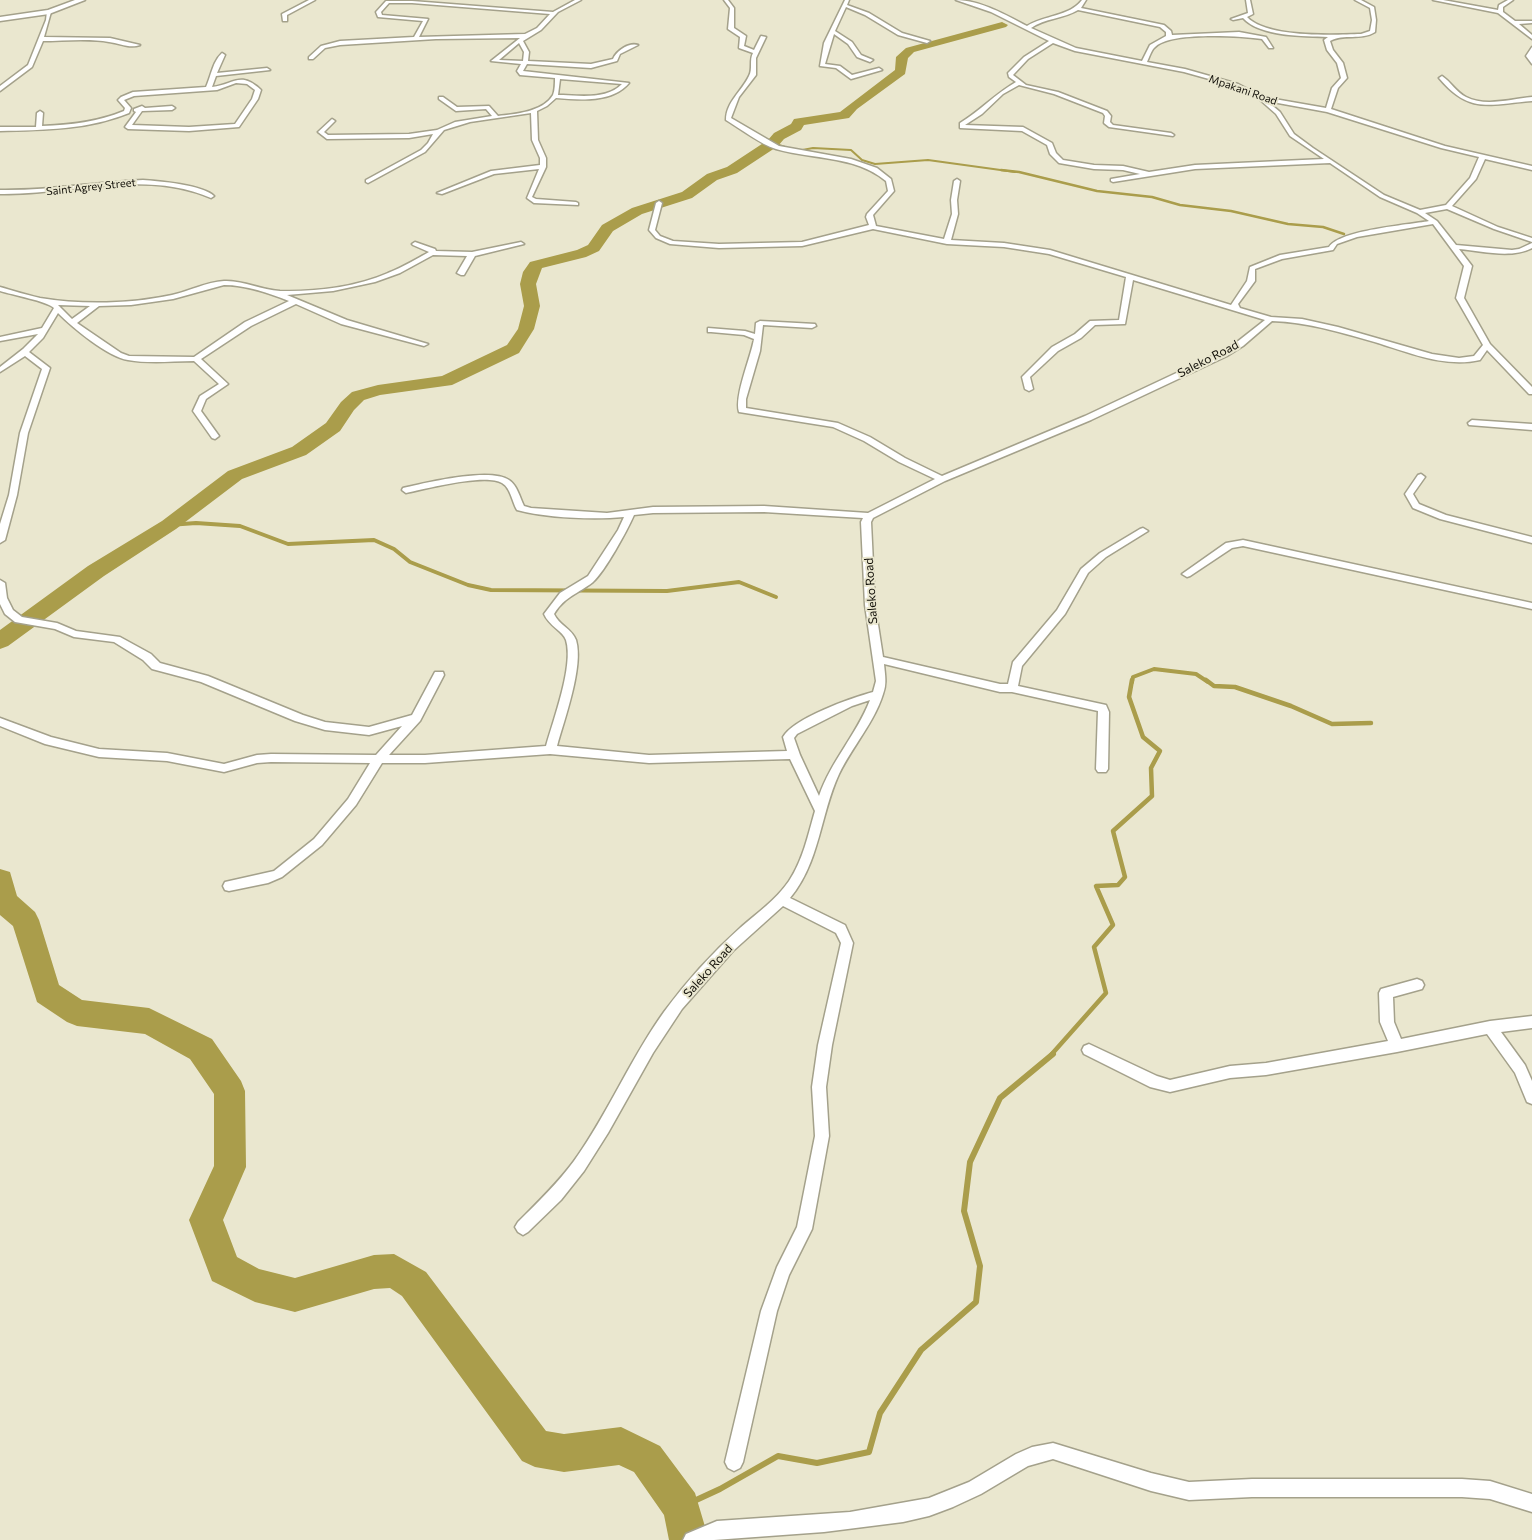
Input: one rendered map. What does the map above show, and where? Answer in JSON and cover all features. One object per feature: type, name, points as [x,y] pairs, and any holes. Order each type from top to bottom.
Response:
[{"type":"street","points":[[0,19],[49,12],[82,0]]},
{"type":"street","points":[[285,20],[284,15],[313,0]]},
{"type":"street","points":[[425,0],[438,4]]},
{"type":"street","points":[[579,0],[552,13],[539,29],[526,36],[494,61],[598,65],[615,60],[618,53],[635,45]]},
{"type":"street","points":[[726,0],[732,8],[731,28],[743,36],[741,47],[755,52]]},
{"type":"street","points":[[847,0],[823,53],[822,65],[838,67],[851,77],[880,70]]},
{"type":"street","name":"Mpakani Road","points":[[958,0],[993,10],[1053,41],[1090,53],[1144,62],[1236,85],[1261,98],[1328,110],[1409,137],[1532,168]]},
{"type":"street","points":[[1028,28],[1076,8],[1084,0]]},
{"type":"street","points":[[1233,19],[1245,17],[1253,12],[1248,0]]},
{"type":"street","points":[[1245,17],[1250,22],[1278,31],[1334,36],[1362,35],[1372,32],[1374,20],[1372,7],[1358,0]]},
{"type":"street","points":[[1436,0],[1500,12],[1532,38]]},
{"type":"street","points":[[1500,12],[1502,6],[1511,0]]},
{"type":"street","points":[[416,38],[424,18],[384,17],[378,12],[388,2],[552,13]]},
{"type":"street","points":[[844,5],[867,14],[900,34],[927,41]]},
{"type":"street","points":[[1076,8],[1162,26],[1169,32],[1169,37]]},
{"type":"street","points":[[0,89],[30,66],[42,39],[49,12]]},
{"type":"street","points":[[1513,24],[1532,22]]},
{"type":"street","points":[[832,31],[850,43],[859,56],[870,60]]},
{"type":"street","points":[[1144,62],[1152,46],[1169,37],[1249,35],[1264,38],[1271,47]]},
{"type":"street","points":[[311,58],[318,50],[328,45],[416,38],[526,36]]},
{"type":"street","points":[[1328,110],[1335,88],[1344,78],[1340,62],[1328,46],[1327,40],[1334,36]]},
{"type":"street","points":[[763,37],[755,52],[752,64],[754,75],[736,97],[727,117],[777,148],[852,161],[884,174],[889,180],[891,191],[870,214],[869,217],[874,227]]},
{"type":"street","points":[[42,39],[110,40],[122,44],[137,45]]},
{"type":"street","points":[[332,121],[321,132],[327,137],[409,136],[438,132],[458,123],[534,111],[554,96],[592,97],[614,93],[622,89],[626,83],[522,74],[520,71],[526,62],[526,49],[520,41]]},
{"type":"street","points":[[1053,41],[1026,58],[1012,71],[1011,76],[1019,83],[1056,93],[1105,112],[1108,116],[1107,123],[1111,126],[1171,135]]},
{"type":"street","points":[[1532,49],[1530,56],[1532,62]]},
{"type":"street","points":[[208,89],[222,55]]},
{"type":"street","points":[[214,76],[267,70]]},
{"type":"street","points":[[554,96],[558,77]]},
{"type":"street","points":[[1442,78],[1454,92],[1472,103],[1487,104],[1509,100],[1532,99]]},
{"type":"street","points":[[127,112],[128,108],[122,100],[125,96],[208,89],[220,87],[231,81],[242,81],[255,86],[258,93],[240,124],[233,126],[191,129],[128,127],[142,108]]},
{"type":"street","points":[[1019,83],[1001,93],[980,113],[962,124],[962,127],[1024,130],[1050,144],[1053,154],[1061,162],[1094,167],[1123,168],[1152,175]]},
{"type":"street","points":[[441,98],[456,109],[487,107],[495,116]]},
{"type":"street","points":[[1261,98],[1278,113],[1292,134],[1382,196],[1419,212],[1435,222],[1455,247],[1469,270],[1460,298],[1488,345],[1532,392]]},
{"type":"street","points":[[0,129],[94,122],[142,108],[172,108]]},
{"type":"street","points":[[534,111],[535,140],[543,158],[543,167],[529,196],[530,199],[554,204],[576,204]]},
{"type":"street","points":[[39,127],[40,113]]},
{"type":"street","points":[[368,181],[428,146],[438,132]]},
{"type":"street","points":[[1448,207],[1473,179],[1483,156]]},
{"type":"street","points":[[1113,180],[1194,167],[1331,161]]},
{"type":"street","points":[[440,193],[494,172],[543,167]]},
{"type":"street","points":[[947,242],[956,214],[954,200],[957,180]]},
{"type":"street","name":"Saint Agrey Street","points":[[0,192],[34,193],[128,181],[183,186],[211,196]]},
{"type":"street","points":[[659,203],[652,230],[661,238],[689,245],[798,245],[874,227],[947,242],[1033,248],[1270,320],[1325,327],[1426,355],[1460,361],[1477,358],[1488,345]]},
{"type":"street","points":[[1419,212],[1448,207],[1496,228],[1532,240]]},
{"type":"street","points":[[1238,310],[1234,304],[1251,281],[1252,268],[1280,257],[1331,249],[1335,243],[1355,235],[1435,222]]},
{"type":"street","points":[[415,244],[433,250],[432,253]]},
{"type":"street","points":[[275,292],[336,288],[367,282],[398,271],[432,253],[472,254],[521,244]]},
{"type":"street","points":[[1455,247],[1512,252],[1521,251],[1532,245]]},
{"type":"street","points":[[461,273],[472,254]]},
{"type":"street","points":[[1030,389],[1026,377],[1055,349],[1078,336],[1092,323],[1122,322],[1130,276]]},
{"type":"street","points":[[0,289],[50,300],[98,304],[138,302],[172,297],[225,283],[258,287],[275,292],[294,302],[344,322],[424,344]]},
{"type":"street","points":[[50,300],[72,323],[118,355],[129,358],[196,359],[248,324],[294,302]]},
{"type":"street","points":[[72,323],[98,304]]},
{"type":"street","points":[[0,370],[26,353],[39,340],[57,309]]},
{"type":"street","name":"Saleko Road","points":[[523,1227],[565,1184],[576,1169],[660,1028],[697,980],[794,885],[816,831],[820,810],[834,775],[865,724],[878,694],[880,681],[870,604],[866,522],[869,516],[942,480],[1088,418],[1224,354],[1270,320]]},
{"type":"street","points":[[812,326],[760,323],[756,351],[742,398],[742,410],[835,425],[867,439],[902,460],[942,480]]},
{"type":"street","points":[[0,339],[44,330]]},
{"type":"street","points":[[711,330],[745,333],[757,337]]},
{"type":"street","points":[[0,540],[13,495],[24,433],[46,368],[26,353]]},
{"type":"street","points":[[196,359],[224,384],[203,398],[197,411],[215,436]]},
{"type":"street","points":[[1472,423],[1532,427]]},
{"type":"street","points":[[406,490],[489,476],[506,481],[512,487],[520,508],[531,511],[607,516],[653,510],[764,510],[869,516]]},
{"type":"street","points":[[1421,476],[1409,494],[1416,506],[1443,517],[1532,540]]},
{"type":"street","points":[[550,750],[563,706],[570,668],[572,643],[569,636],[550,619],[549,614],[567,591],[585,583],[591,578],[623,530],[630,514]]},
{"type":"street","points":[[1012,688],[1017,665],[1061,612],[1084,571],[1103,555],[1143,531]]},
{"type":"street","points":[[1187,574],[1229,546],[1243,543],[1279,553],[1373,570],[1532,606]]},
{"type":"street","points":[[0,583],[2,598],[9,612],[19,620],[57,626],[74,634],[116,639],[147,657],[156,666],[204,679],[299,718],[325,726],[369,731],[416,718]]},
{"type":"street","points":[[878,659],[1000,688],[1012,688],[1102,708],[1104,712],[1102,769]]},
{"type":"street","points":[[229,886],[268,878],[297,860],[338,821],[379,758],[416,718],[439,675]]},
{"type":"street","points":[[820,810],[788,741],[793,731],[848,703],[878,694]]},
{"type":"street","points":[[0,722],[50,741],[85,751],[125,756],[174,758],[224,768],[257,759],[272,758],[442,759],[550,750],[649,759],[794,756]]},
{"type":"street","points":[[734,1462],[769,1311],[782,1272],[804,1229],[822,1136],[819,1086],[825,1045],[847,942],[841,929],[781,899]]},
{"type":"street","points":[[1397,1046],[1387,1022],[1386,994],[1417,985]]},
{"type":"street","points":[[1089,1050],[1155,1082],[1170,1086],[1230,1072],[1266,1069],[1397,1046],[1490,1027],[1532,1022]]},
{"type":"street","points":[[1490,1027],[1520,1069],[1532,1097]]},
{"type":"street","points":[[692,1540],[717,1530],[888,1516],[931,1506],[975,1488],[1028,1457],[1042,1452],[1053,1452],[1151,1482],[1189,1491],[1252,1488],[1462,1488],[1490,1490],[1532,1502]]},
{"type":"waterway","points":[[0,641],[96,571],[169,525],[235,475],[299,451],[333,427],[347,406],[358,396],[378,390],[446,381],[496,359],[513,349],[526,329],[532,306],[528,284],[531,272],[536,265],[581,254],[594,248],[607,228],[637,211],[687,195],[712,177],[732,170],[773,143],[779,136],[796,127],[799,122],[844,115],[853,106],[901,71],[902,57],[910,50],[1002,25]]},
{"type":"waterway","points":[[773,143],[797,151],[813,148],[851,150],[862,160],[875,164],[928,160],[1015,172]]},
{"type":"waterway","points":[[1001,170],[1019,172],[1097,191],[1152,197],[1180,205],[1231,211],[1288,224],[1323,227],[1344,234]]},
{"type":"waterway","points":[[169,525],[196,523],[240,526],[288,544],[374,540],[394,549],[410,562],[468,585],[491,590],[667,591],[739,582],[776,597]]},
{"type":"waterway","points":[[1132,682],[1133,677],[1154,669],[1196,674],[1208,682]]},
{"type":"waterway","points":[[1051,1055],[1106,993],[1094,947],[1113,925],[1096,886],[1118,885],[1125,877],[1113,831],[1152,796],[1151,768],[1160,751],[1143,737],[1129,697],[1132,680]]},
{"type":"waterway","points":[[1206,680],[1214,686],[1235,687],[1291,706],[1332,724],[1371,723]]},
{"type":"waterway","points":[[0,880],[4,902],[25,920],[47,993],[77,1013],[149,1021],[201,1049],[230,1091],[230,1167],[206,1220],[224,1269],[255,1285],[295,1295],[374,1272],[394,1271],[414,1284],[535,1448],[564,1453],[621,1446],[647,1459],[681,1507],[689,1540]]},
{"type":"waterway","points":[[681,1507],[720,1489],[778,1456],[817,1463],[869,1452],[880,1413],[921,1350],[976,1302],[980,1266],[964,1211],[970,1162],[1000,1098],[1053,1054]]}]
